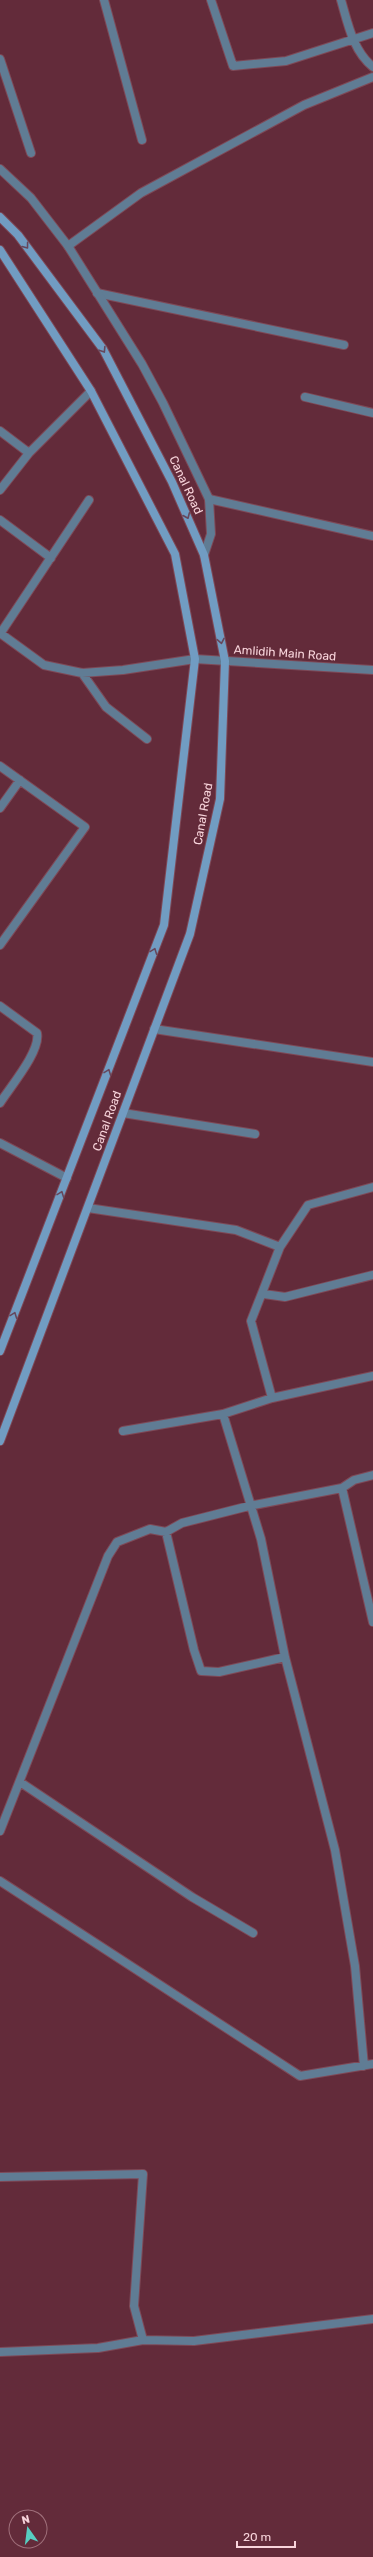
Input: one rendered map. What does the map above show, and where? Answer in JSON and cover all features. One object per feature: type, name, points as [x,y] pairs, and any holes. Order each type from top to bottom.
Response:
[{"type":"main road","name":"Canal Road","points":[[0,217],[18,235],[103,350],[172,482],[204,555],[225,661],[220,799],[190,934],[0,1441]]},
{"type":"main road","name":"Canal Road","points":[[0,250],[91,391],[175,554],[195,659],[164,925],[0,1351]]},
{"type":"street","points":[[104,0],[142,140]]},
{"type":"street","points":[[211,0],[233,66],[286,60],[373,33]]},
{"type":"street","points":[[341,0],[353,39],[363,59],[373,67]]},
{"type":"street","points":[[0,60],[31,153]]},
{"type":"street","points":[[68,246],[141,193],[304,105],[373,77]]},
{"type":"street","points":[[0,168],[31,198],[68,246],[149,377],[209,500],[211,534],[204,555]]},
{"type":"street","points":[[97,292],[344,345]]},
{"type":"street","points":[[0,490],[29,453],[91,391]]},
{"type":"street","points":[[305,397],[373,413]]},
{"type":"street","points":[[0,431],[29,453]]},
{"type":"street","points":[[0,633],[89,500]]},
{"type":"street","points":[[209,500],[373,536]]},
{"type":"street","points":[[0,520],[51,558]]},
{"type":"street","name":"Amlidih Main Road","points":[[0,633],[44,664],[82,673],[123,670],[195,659],[373,670]]},
{"type":"street","points":[[82,673],[106,707],[147,739]]},
{"type":"street","points":[[0,766],[85,827],[0,945]]},
{"type":"street","points":[[0,808],[20,780]]},
{"type":"street","points":[[0,1006],[37,1033],[38,1040],[31,1056],[0,1103]]},
{"type":"street","points":[[154,1029],[373,1062]]},
{"type":"street","points":[[123,1113],[256,1134]]},
{"type":"street","points":[[0,1143],[67,1178]]},
{"type":"street","points":[[272,1398],[251,1321],[264,1294],[280,1247],[308,1205],[373,1187]]},
{"type":"street","points":[[88,1208],[236,1230],[280,1247]]},
{"type":"street","points":[[264,1294],[285,1297],[373,1275]]},
{"type":"street","points":[[122,1431],[223,1414],[272,1398],[373,1376]]},
{"type":"street","points":[[223,1414],[249,1506],[261,1539],[285,1657],[335,1850],[355,1966],[364,2066]]},
{"type":"street","points":[[0,1831],[108,1556],[117,1542],[150,1529],[166,1532],[182,1523],[249,1506],[342,1488],[354,1480],[373,1475]]},
{"type":"street","points":[[342,1488],[373,1622]]},
{"type":"street","points":[[166,1532],[185,1613],[201,1671],[219,1672],[285,1657]]},
{"type":"street","points":[[20,1782],[192,1897],[253,1933]]},
{"type":"street","points":[[0,1881],[300,2076],[373,2064]]},
{"type":"street","points":[[0,2176],[143,2174],[134,2306],[143,2340]]},
{"type":"street","points":[[0,2352],[98,2348],[143,2340],[194,2341],[373,2319]]}]
